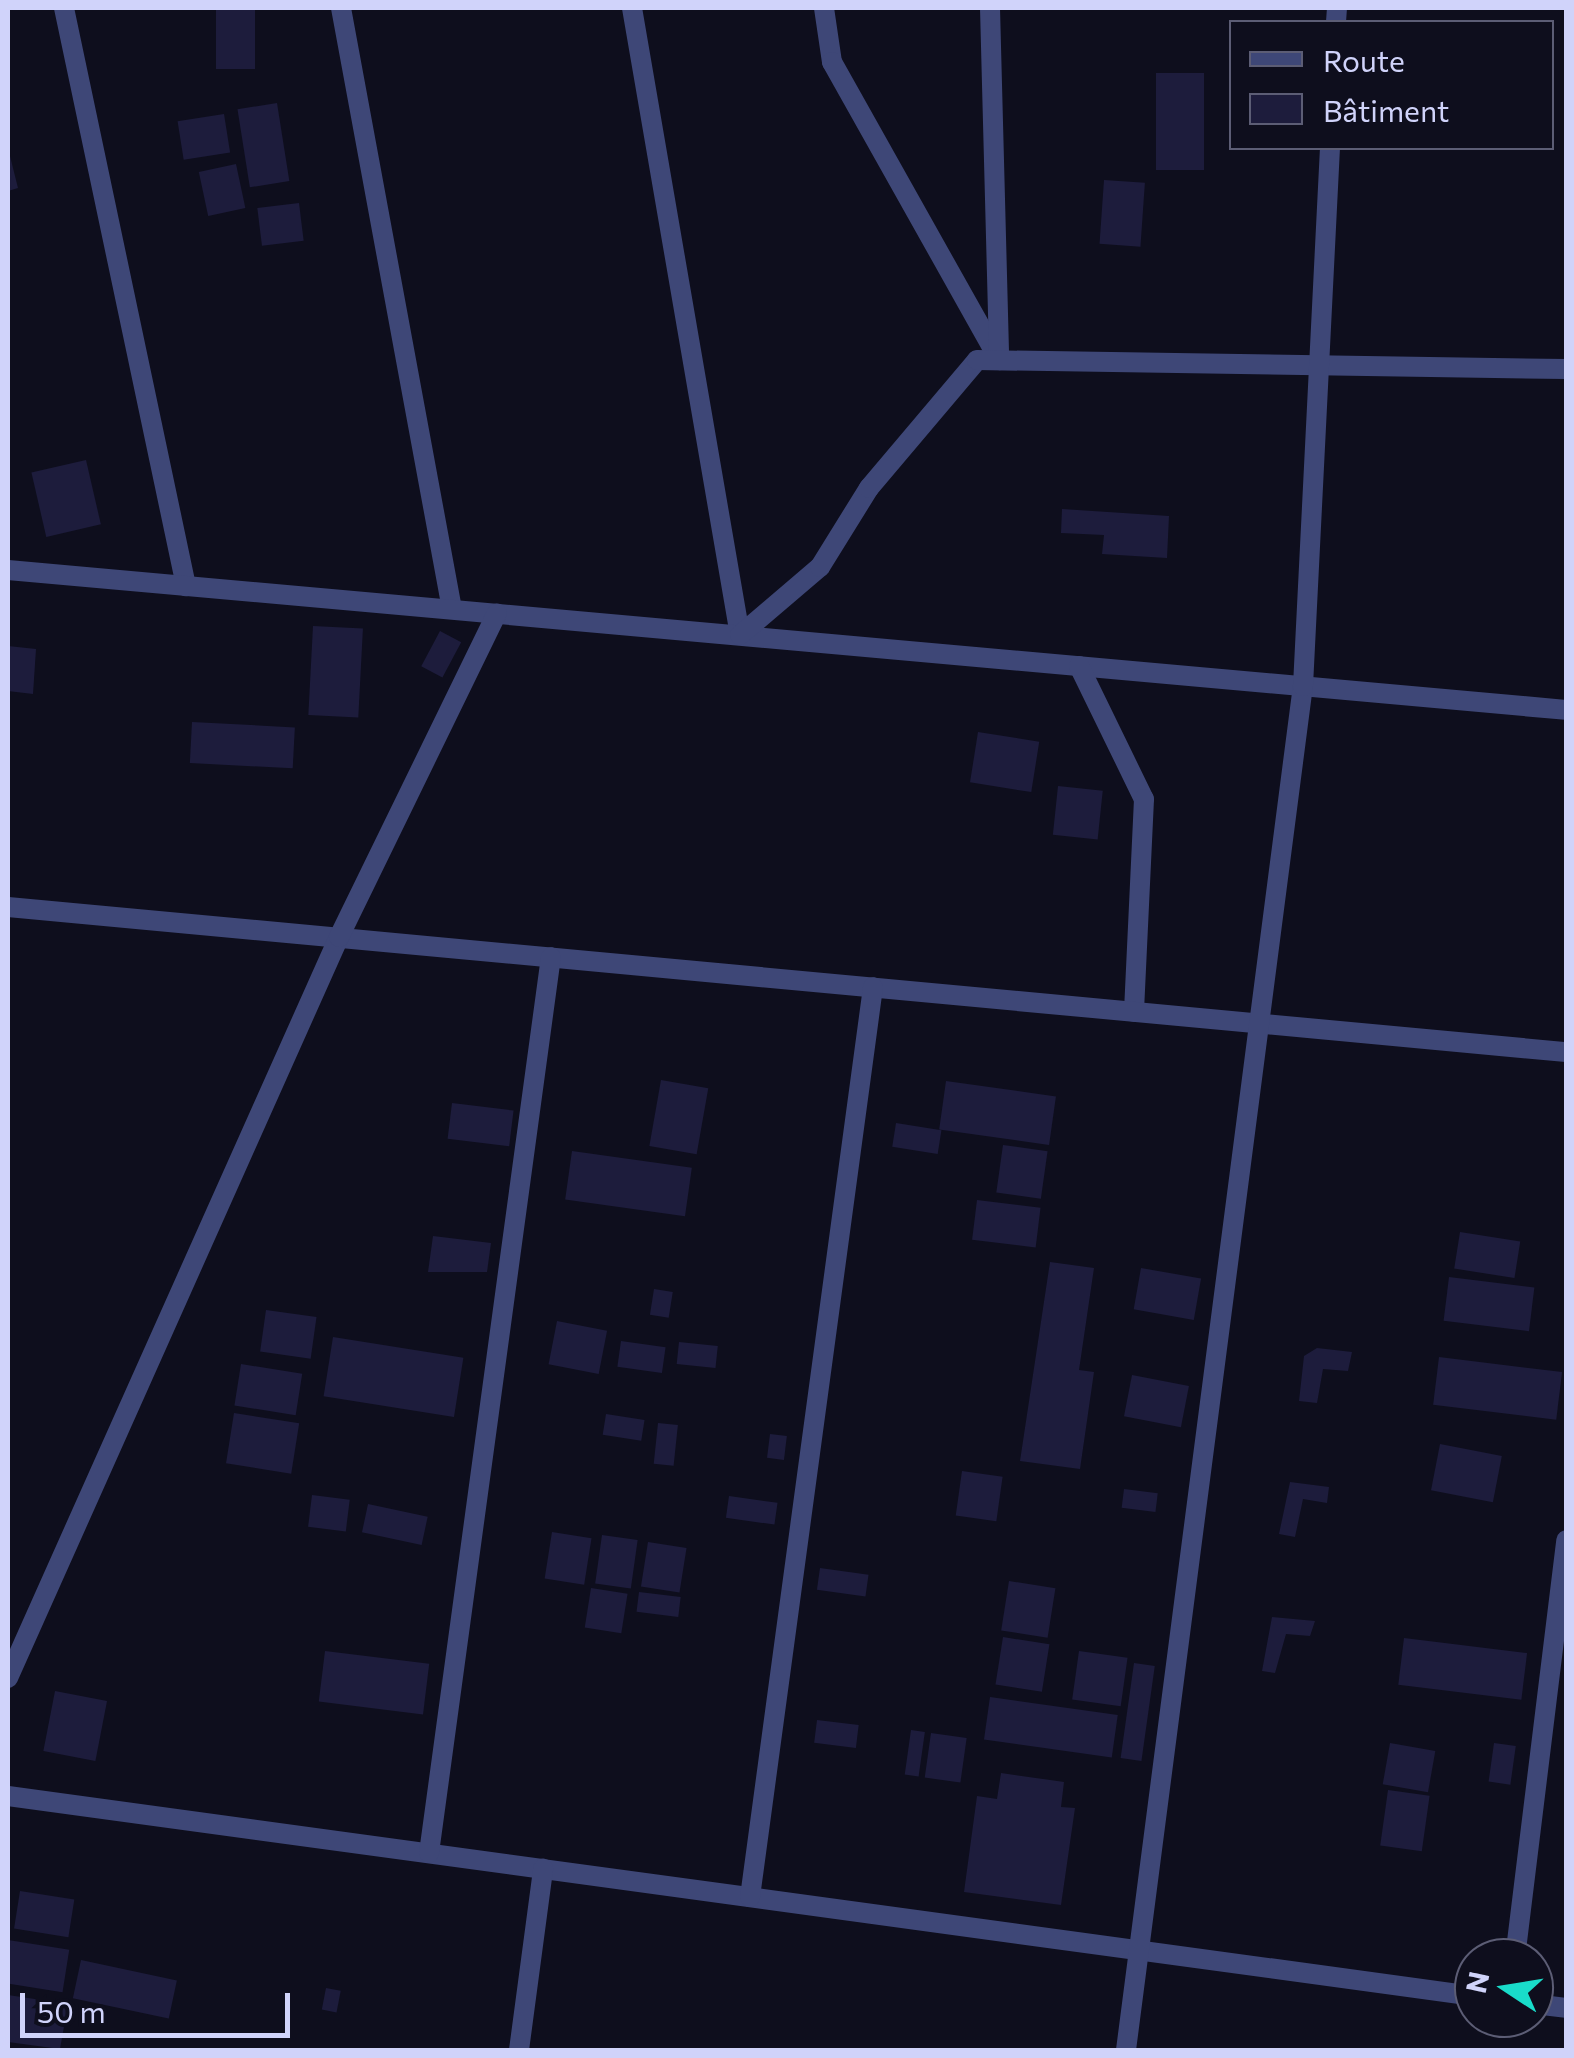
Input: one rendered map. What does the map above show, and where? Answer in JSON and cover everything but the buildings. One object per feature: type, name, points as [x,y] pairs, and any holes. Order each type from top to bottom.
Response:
[{"type":"street","points":[[64,8],[186,586]]},
{"type":"street","points":[[341,8],[452,609]]},
{"type":"street","points":[[632,8],[740,635]]},
{"type":"street","points":[[824,8],[832,62],[999,360]]},
{"type":"street","points":[[990,8],[999,360]]},
{"type":"street","points":[[1126,2050],[1304,686],[1330,150]]},
{"type":"street","points":[[740,635],[820,567],[869,488],[977,360],[1566,369]]},
{"type":"street","points":[[8,570],[1566,710]]},
{"type":"street","points":[[8,1678],[339,938],[498,614]]},
{"type":"street","points":[[1080,666],[1144,799],[1134,1012]]},
{"type":"street","points":[[8,907],[1566,1052]]},
{"type":"street","points":[[429,1853],[551,957]]},
{"type":"street","points":[[750,1897],[872,987]]},
{"type":"street","points":[[1517,1938],[1566,1540]]},
{"type":"street","points":[[8,1796],[1454,1993]]},
{"type":"street","points":[[518,2050],[543,1869]]}]
